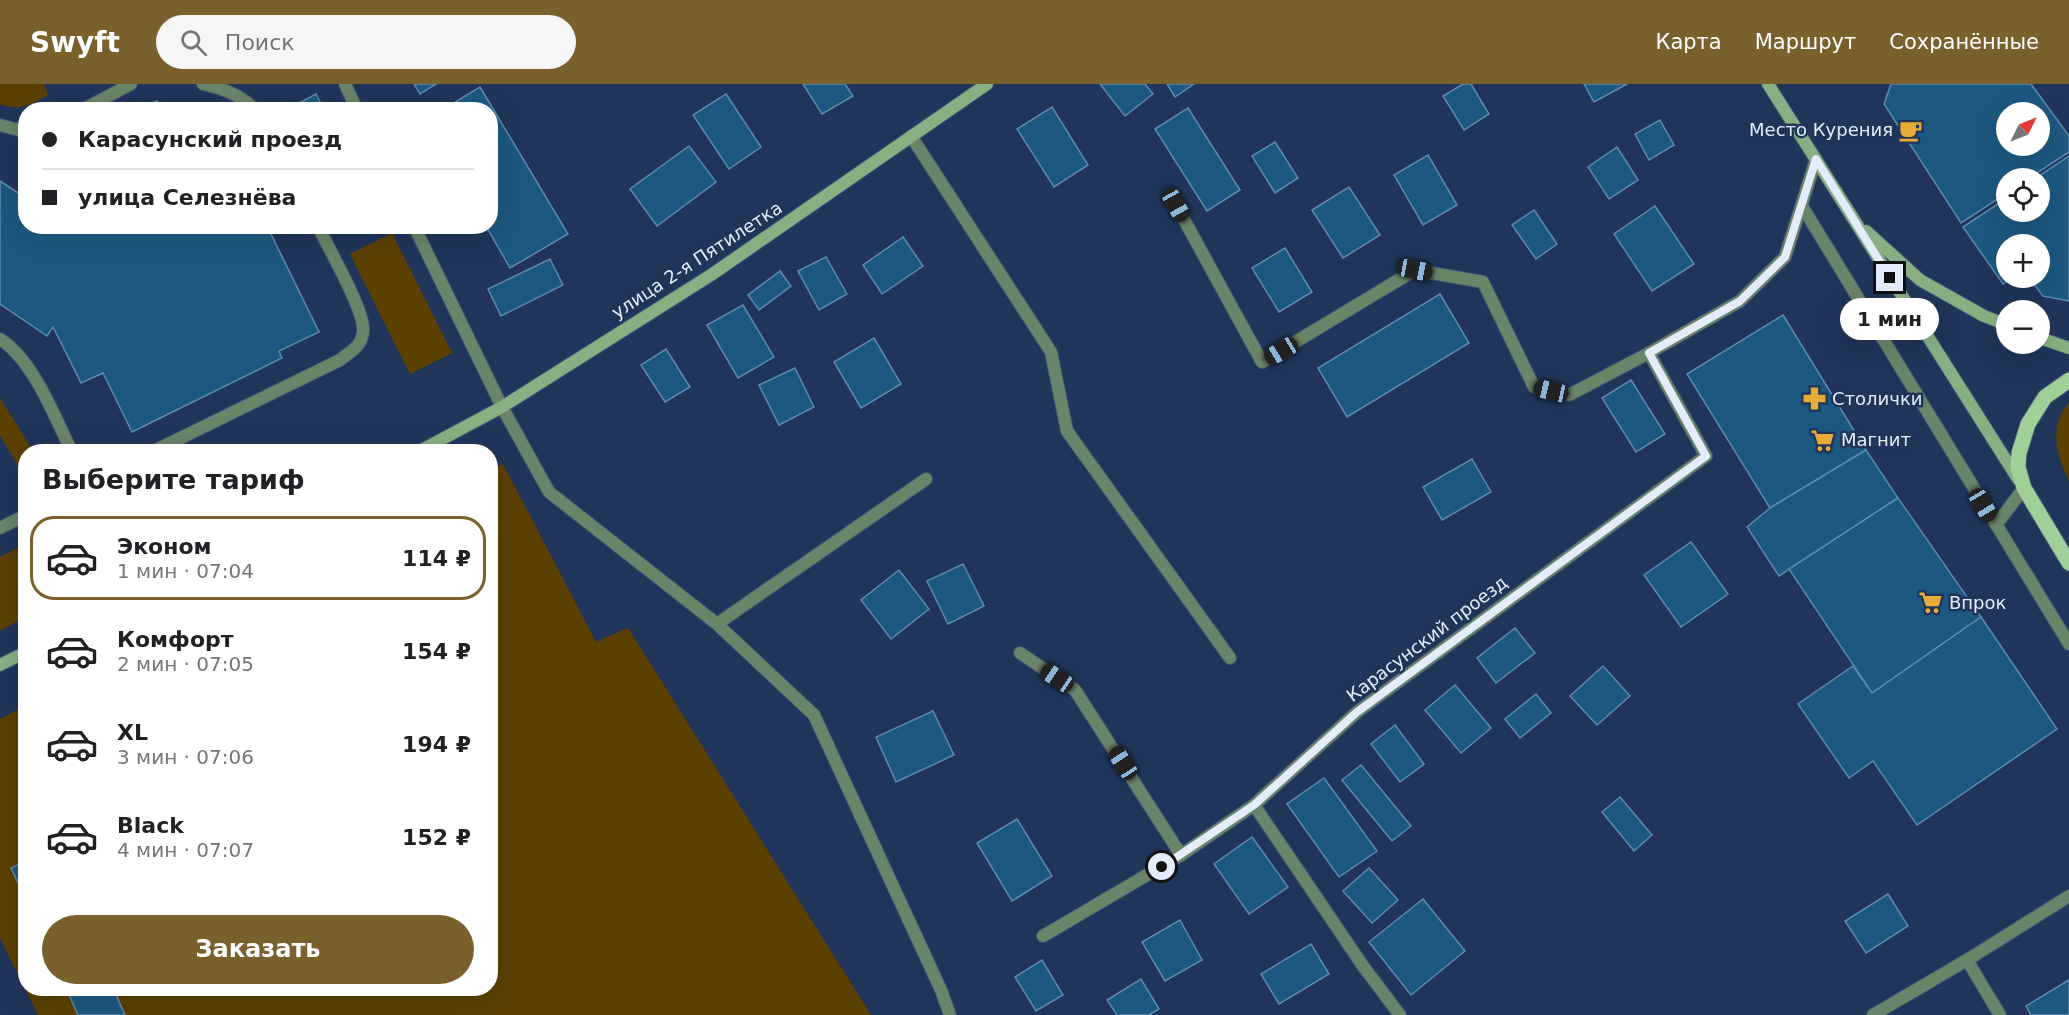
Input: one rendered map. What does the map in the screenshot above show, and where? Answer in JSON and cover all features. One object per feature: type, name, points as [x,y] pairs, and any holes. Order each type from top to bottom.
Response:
[{"type":"main road","name":"улица 2-я Пятилетка","points":[[433,444],[502,407],[711,275],[987,84]]},
{"type":"main road","points":[[1768,84],[2024,488],[2069,563]]},
{"type":"main road","points":[[1854,220],[1920,280],[1996,321]]},
{"type":"main road","points":[[2050,341],[2069,348]]},
{"type":"main road","points":[[2024,488],[2018,467],[2019,453],[2028,424],[2045,397],[2069,380]]},
{"type":"main road","points":[[0,664],[18,656]]},
{"type":"street","points":[[97,102],[131,84]]},
{"type":"street","points":[[202,84],[226,90],[248,102]]},
{"type":"street","points":[[345,84],[353,102]]},
{"type":"street","points":[[0,125],[18,130]]},
{"type":"street","points":[[911,136],[1051,352],[1067,431],[1230,658]]},
{"type":"street","points":[[1176,205],[1262,362],[1415,270],[1483,282],[1534,387],[1569,395],[1740,301],[1785,257],[1816,159]]},
{"type":"street","points":[[1802,206],[2069,644]]},
{"type":"street","points":[[168,444],[340,360],[357,348],[363,334],[363,317],[322,234]]},
{"type":"street","points":[[418,234],[502,407],[549,492],[717,624],[814,715],[937,979],[950,1015]]},
{"type":"street","points":[[0,355],[4,341]]},
{"type":"street","points":[[4,341],[30,370],[68,444]]},
{"type":"street","name":"Карасунский проезд","points":[[1043,936],[1182,855],[1254,805],[1357,712],[1706,456],[1649,353]]},
{"type":"street","points":[[717,624],[926,479]]},
{"type":"street","points":[[1996,525],[2024,488]]},
{"type":"street","points":[[0,528],[18,518]]},
{"type":"street","points":[[1020,653],[1076,690],[1182,855]]},
{"type":"street","points":[[1254,805],[1363,966],[1400,1015]]},
{"type":"street","points":[[1873,1015],[2069,896]]},
{"type":"street","points":[[1967,960],[2000,1015]]},
{"type":"shaded area","points":[[0,84],[44,84],[48,95],[34,102],[18,102],[18,107],[0,104]]},
{"type":"shaded area","points":[[392,234],[452,353],[410,374],[350,254]]},
{"type":"shaded area","points":[[0,398],[29,444],[18,444],[18,466],[0,435]]},
{"type":"shaded area","points":[[2069,403],[2069,481],[2058,452],[2057,431],[2058,421]]},
{"type":"shaded area","points":[[503,464],[596,642],[628,628],[871,1015],[38,1015],[29,996],[498,996],[498,466]]},
{"type":"shaded area","points":[[18,548],[18,621],[0,631],[0,557]]},
{"type":"shaded area","points":[[18,710],[18,974],[0,938],[0,719]]},
{"type":"building","points":[[414,84],[436,84],[420,94]]},
{"type":"building","points":[[803,84],[845,84],[853,96],[822,114]]},
{"type":"building","points":[[1100,84],[1145,84],[1153,94],[1125,116]]},
{"type":"building","points":[[1167,84],[1194,84],[1175,97]]},
{"type":"building","points":[[1463,84],[1471,84],[1489,114],[1464,130],[1443,96]]},
{"type":"building","points":[[1584,84],[1627,84],[1594,102]]},
{"type":"building","points":[[1891,84],[2031,84],[2044,102],[1996,102],[1996,156],[2050,156],[2050,110],[2069,136],[2069,152],[2044,168],[1996,168],[1996,200],[1961,223],[1884,104]]},
{"type":"building","points":[[480,87],[489,102],[455,102]]},
{"type":"building","points":[[316,94],[320,102],[301,102]]},
{"type":"building","points":[[726,94],[761,147],[729,169],[693,115]]},
{"type":"building","points":[[1052,107],[1088,165],[1054,187],[1017,129]]},
{"type":"building","points":[[1188,108],[1240,190],[1207,211],[1155,129]]},
{"type":"building","points":[[498,117],[568,234],[510,268],[491,234],[498,234]]},
{"type":"building","points":[[1660,120],[1674,145],[1649,160],[1635,134]]},
{"type":"building","points":[[1275,142],[1298,178],[1275,193],[1252,156]]},
{"type":"building","points":[[689,146],[716,182],[657,226],[630,189]]},
{"type":"building","points":[[1617,147],[1638,180],[1609,199],[1588,167]]},
{"type":"building","points":[[1428,155],[1457,205],[1423,225],[1394,175]]},
{"type":"building","points":[[2069,156],[2069,301],[2043,296],[2037,288],[2050,288],[2050,234],[1996,234],[1996,274],[1963,227],[1996,205],[1996,222],[2050,222],[2050,169]]},
{"type":"building","points":[[0,181],[18,193],[18,234],[271,234],[319,332],[279,351],[282,358],[132,432],[103,373],[81,383],[53,327],[47,336],[0,304]]},
{"type":"building","points":[[1349,187],[1380,235],[1343,258],[1312,210]]},
{"type":"building","points":[[1655,206],[1694,264],[1652,291],[1614,234]]},
{"type":"building","points":[[1534,210],[1557,244],[1536,259],[1512,225]]},
{"type":"building","points":[[903,237],[923,266],[882,294],[863,265]]},
{"type":"building","points":[[1285,248],[1312,292],[1279,312],[1252,268]]},
{"type":"building","points":[[826,257],[847,294],[819,310],[798,271]]},
{"type":"building","points":[[550,259],[563,285],[501,316],[488,289]]},
{"type":"building","points":[[780,271],[791,286],[759,310],[748,295]]},
{"type":"building","points":[[1440,294],[1469,343],[1347,417],[1318,368]]},
{"type":"building","points":[[743,305],[774,357],[738,378],[707,325]]},
{"type":"building","points":[[1783,315],[1866,450],[1770,508],[1687,374]]},
{"type":"building","points":[[874,338],[901,384],[861,408],[834,362]]},
{"type":"building","points":[[666,349],[690,387],[665,402],[641,365]]},
{"type":"building","points":[[795,368],[814,407],[779,425],[759,385]]},
{"type":"building","points":[[1631,380],[1665,434],[1636,452],[1602,398]]},
{"type":"building","points":[[1866,450],[1898,498],[1779,576],[1747,527],[1770,508]]},
{"type":"building","points":[[1472,459],[1491,492],[1442,520],[1423,487]]},
{"type":"building","points":[[1898,498],[1981,617],[1872,693],[1789,569]]},
{"type":"building","points":[[1691,542],[1728,594],[1681,627],[1644,575]]},
{"type":"building","points":[[963,564],[984,606],[948,624],[927,581]]},
{"type":"building","points":[[899,570],[929,609],[891,639],[861,600]]},
{"type":"building","points":[[1981,617],[2057,729],[1917,825],[1873,761],[1849,778],[1798,704],[1853,666],[1872,693]]},
{"type":"building","points":[[1515,628],[1535,653],[1496,683],[1477,658]]},
{"type":"building","points":[[1603,666],[1630,696],[1597,725],[1570,696]]},
{"type":"building","points":[[1455,685],[1491,728],[1461,753],[1425,710]]},
{"type":"building","points":[[1536,694],[1551,713],[1520,738],[1505,719]]},
{"type":"building","points":[[933,711],[954,755],[896,782],[876,737]]},
{"type":"building","points":[[1395,725],[1424,764],[1400,782],[1371,744]]},
{"type":"building","points":[[1361,765],[1411,826],[1392,841],[1342,780]]},
{"type":"building","points":[[1324,778],[1377,851],[1339,877],[1287,804]]},
{"type":"building","points":[[1620,797],[1652,835],[1634,851],[1602,812]]},
{"type":"building","points":[[1017,819],[1052,876],[1012,901],[977,843]]},
{"type":"building","points":[[1252,837],[1288,887],[1249,914],[1214,864]]},
{"type":"building","points":[[18,865],[18,883],[11,868]]},
{"type":"building","points":[[1369,868],[1398,900],[1372,923],[1343,891]]},
{"type":"building","points":[[1888,894],[1908,926],[1866,953],[1845,921]]},
{"type":"building","points":[[1423,899],[1465,951],[1411,995],[1369,942]]},
{"type":"building","points":[[1180,920],[1202,960],[1165,981],[1142,942]]},
{"type":"building","points":[[1311,944],[1329,974],[1279,1004],[1261,974]]},
{"type":"building","points":[[1042,960],[1063,995],[1036,1011],[1015,977]]},
{"type":"building","points":[[1141,979],[1159,1009],[1149,1015],[1117,1015],[1107,1000]]},
{"type":"building","points":[[2069,980],[2069,1015],[2031,1015],[2026,1006]]},
{"type":"building","points":[[70,996],[117,996],[125,1015],[78,1015]]},
{"type":"place","name":"Место Курения","points":[[1911,130]]},
{"type":"place","name":"Столички","points":[[1814,399]]},
{"type":"place","name":"Магнит","points":[[1823,440]]},
{"type":"place","name":"Впрок","points":[[1931,603]]},
{"type":"route","points":[[1162,867],[1254,805],[1357,712],[1706,456],[1649,353],[1740,301],[1785,257],[1816,159],[1890,278]]}]
